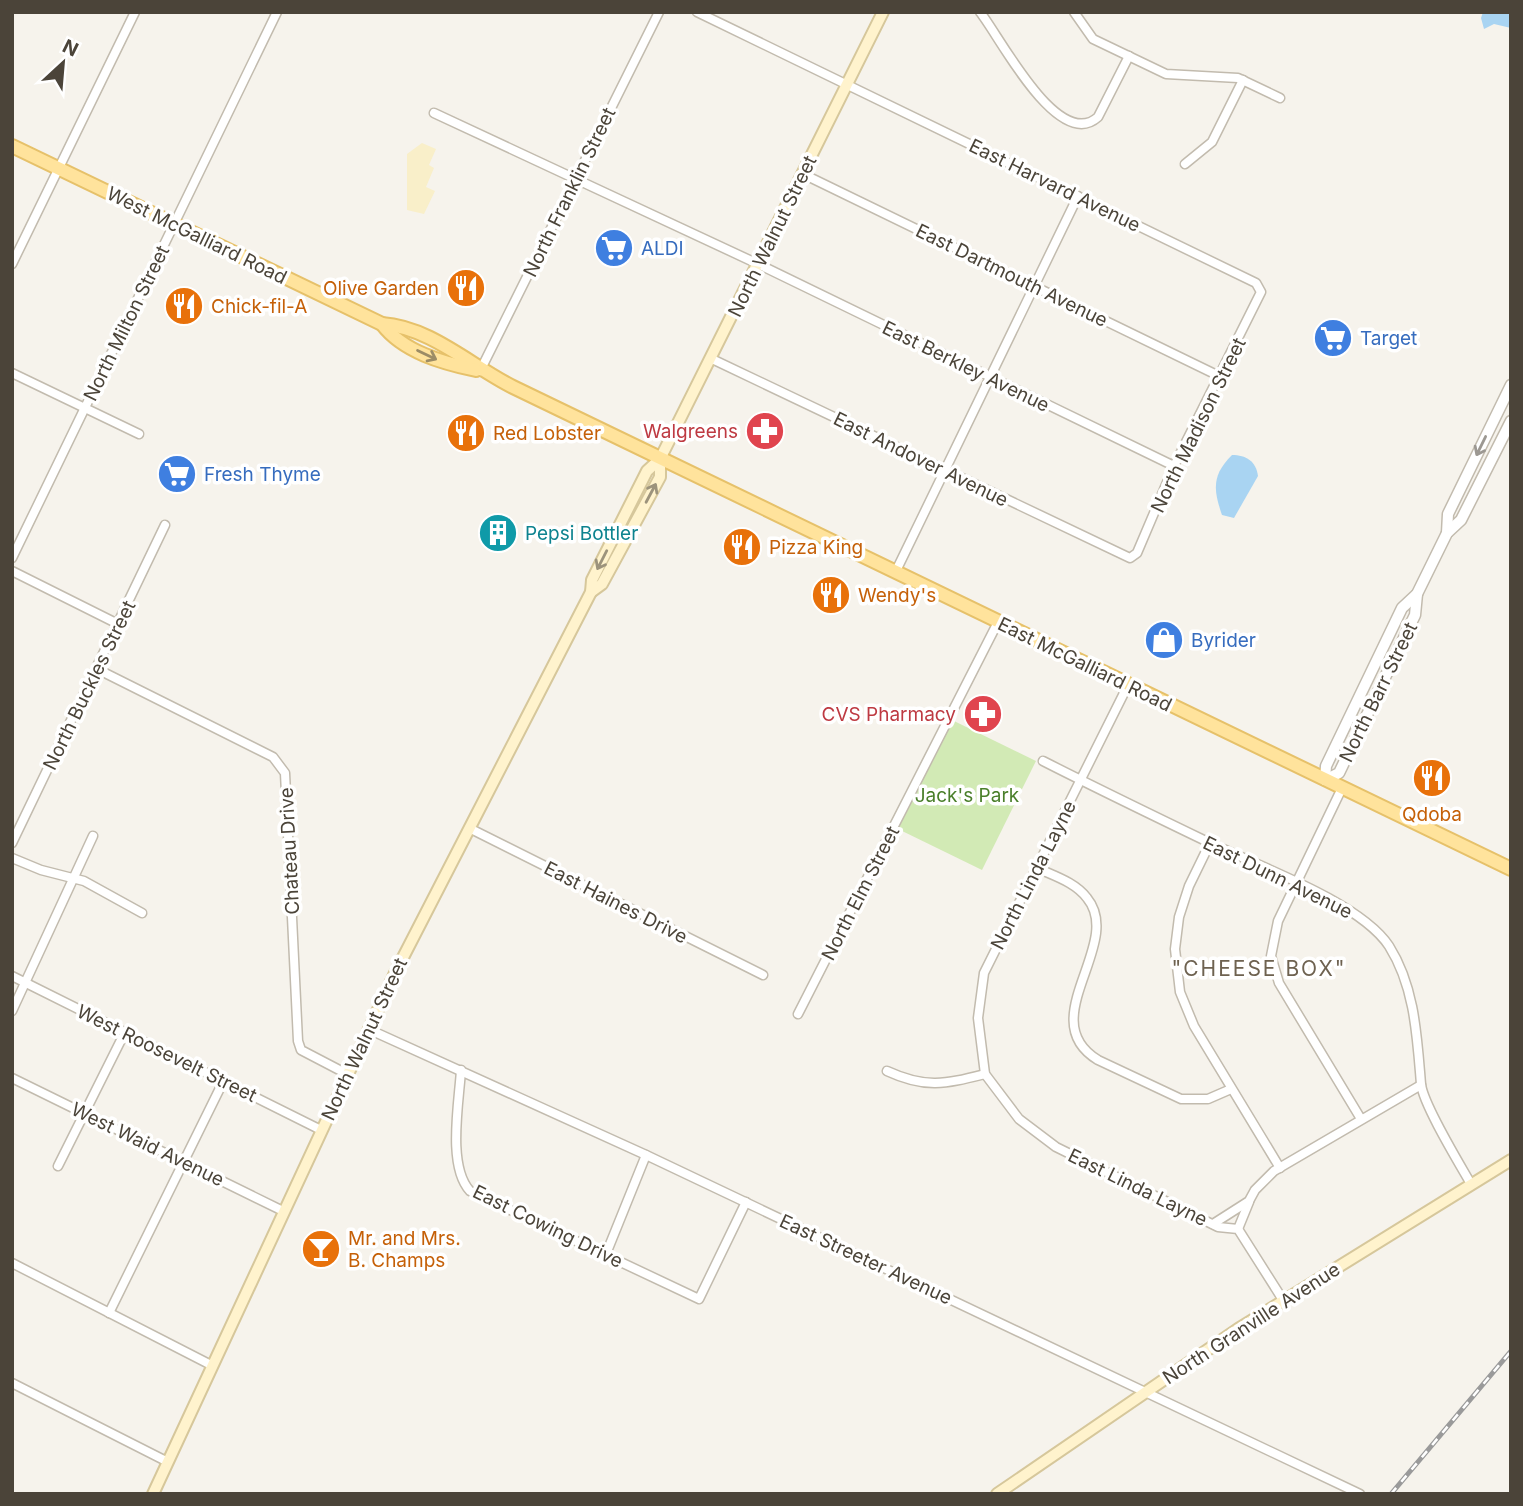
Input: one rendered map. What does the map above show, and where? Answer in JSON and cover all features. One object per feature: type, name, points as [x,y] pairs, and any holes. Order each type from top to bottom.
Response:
[{"type":"main road","name":"North Walnut Street","points":[[153,1494],[368,1029],[468,828],[591,592],[602,584],[660,477],[660,459],[883,12]]},
{"type":"main road","name":"West McGalliard Road","points":[[12,146],[382,324],[393,338],[446,364],[480,371],[660,459]]},
{"type":"main road","name":"East McGalliard Road","points":[[660,459],[1511,869]]},
{"type":"main road","name":"North Granville Avenue","points":[[997,1494],[1283,1300],[1511,1160]]},
{"type":"street","points":[[12,264],[135,12]]},
{"type":"street","name":"North Milton Street","points":[[12,558],[277,12]]},
{"type":"street","name":"North Franklin Street","points":[[480,371],[659,12]]},
{"type":"street","name":"East Harvard Avenue","points":[[697,12],[1256,283],[1261,288]]},
{"type":"street","points":[[981,12],[1043,103],[1079,123],[1089,123],[1098,117],[1129,57]]},
{"type":"street","points":[[989,22],[990,12]]},
{"type":"street","points":[[1074,12],[1093,38],[1171,75],[1243,80],[1280,97]]},
{"type":"street","points":[[1185,164],[1212,142],[1243,80]]},
{"type":"street","name":"East Berkley Avenue","points":[[434,113],[758,264],[1174,466]]},
{"type":"street","name":"East Dartmouth Avenue","points":[[803,174],[1221,377]]},
{"type":"street","points":[[895,573],[1078,196]]},
{"type":"street","name":"North Madison Street","points":[[1130,558],[1137,552],[1174,466],[1260,299],[1261,288]]},
{"type":"street","name":"East Andover Avenue","points":[[712,359],[1130,558]]},
{"type":"street","points":[[12,373],[139,434]]},
{"type":"street","name":"North Barr Street","points":[[1447,533],[1448,514],[1511,385]]},
{"type":"street","name":"North Barr Street","points":[[1325,780],[1339,772],[1415,615],[1417,594],[1447,533],[1461,520],[1511,421]]},
{"type":"street","name":"North Buckles Street","points":[[12,843],[165,525]]},
{"type":"street","points":[[12,571],[118,624]]},
{"type":"street","name":"North Barr Street","points":[[1325,780],[1326,766],[1402,608],[1417,594]]},
{"type":"street","name":"North Elm Street","points":[[798,1014],[998,622]]},
{"type":"street","name":"Chateau Drive","points":[[97,669],[273,757],[283,768],[298,1041],[300,1050],[347,1074]]},
{"type":"street","name":"North Linda Layne","points":[[985,1074],[978,1018],[984,973],[1128,685]]},
{"type":"street","name":"East Dunn Avenue","points":[[1043,761],[1297,883],[1355,914],[1376,930],[1389,946],[1412,1005],[1422,1064],[1421,1085],[1443,1135],[1471,1184]]},
{"type":"street","name":"North Barr Street","points":[[1342,788],[1273,936],[1273,968],[1279,983],[1361,1119]]},
{"type":"street","name":"East Haines Drive","points":[[468,828],[763,975]]},
{"type":"street","points":[[12,1012],[93,836]]},
{"type":"street","points":[[1210,843],[1181,908],[1175,940],[1180,992],[1190,1018],[1280,1168]]},
{"type":"street","points":[[12,858],[41,870],[73,877],[142,913]]},
{"type":"street","points":[[1037,868],[1078,888],[1095,911],[1096,937],[1074,1014],[1076,1035],[1086,1051],[1098,1060],[1181,1100],[1208,1099],[1231,1089]]},
{"type":"street","name":"West Roosevelt Street","points":[[12,976],[321,1130]]},
{"type":"street","name":"East Streeter Avenue","points":[[368,1029],[646,1154],[1360,1494]]},
{"type":"street","points":[[58,1166],[125,1032]]},
{"type":"street","name":"East Cowing Drive","points":[[461,1070],[457,1161],[461,1180],[467,1188],[699,1299],[746,1202]]},
{"type":"street","points":[[887,1071],[915,1083],[935,1084],[985,1074]]},
{"type":"street","name":"East Linda Layne","points":[[985,1074],[1019,1119],[1041,1138],[1213,1224],[1238,1228]]},
{"type":"street","name":"West Waid Avenue","points":[[12,1078],[283,1211]]},
{"type":"street","points":[[109,1313],[224,1080]]},
{"type":"street","points":[[1283,1300],[1238,1228],[1249,1201],[1261,1183],[1280,1168],[1421,1085]]},
{"type":"street","points":[[606,1254],[646,1154]]},
{"type":"street","points":[[1213,1224],[1249,1201]]},
{"type":"street","points":[[12,1263],[213,1366]]},
{"type":"street","points":[[12,1383],[167,1462]]},
{"type":"green space","name":"Jack's Park","points":[[952,720],[1036,761],[982,870],[898,829]]},
{"type":"sand","points":[[422,143],[436,149],[429,165],[434,168],[426,187],[435,191],[424,214],[407,210],[407,154]]},
{"type":"water","points":[[1483,12],[1511,12],[1511,28],[1494,24],[1484,29],[1481,18]]},
{"type":"water","points":[[1232,455],[1250,460],[1258,476],[1234,518],[1222,515],[1216,490],[1221,469]]},
{"type":"railway","points":[[1391,1494],[1511,1351]]},
{"type":"place","name":"ALDI","points":[[614,248]]},
{"type":"place","name":"Olive Garden","points":[[466,288]]},
{"type":"place","name":"Chick-fil-A","points":[[184,306]]},
{"type":"place","name":"Target","points":[[1333,338]]},
{"type":"place","name":"Walgreens","points":[[765,431]]},
{"type":"place","name":"Red Lobster","points":[[466,433]]},
{"type":"place","name":"Fresh Thyme","points":[[177,474]]},
{"type":"place","name":"Pepsi Bottler","points":[[498,533]]},
{"type":"place","name":"Pizza King","points":[[742,547]]},
{"type":"place","name":"Wendy's","points":[[831,595]]},
{"type":"place","name":"Byrider","points":[[1164,640]]},
{"type":"place","name":"CVS Pharmacy","points":[[983,714]]},
{"type":"place","name":"Qdoba","points":[[1432,778]]},
{"type":"place","name":"Mr. and Mrs. B. Champs","points":[[321,1249]]},
{"type":"district","name":"\"CHEESE BOX\"","points":[[1259,969]]}]
